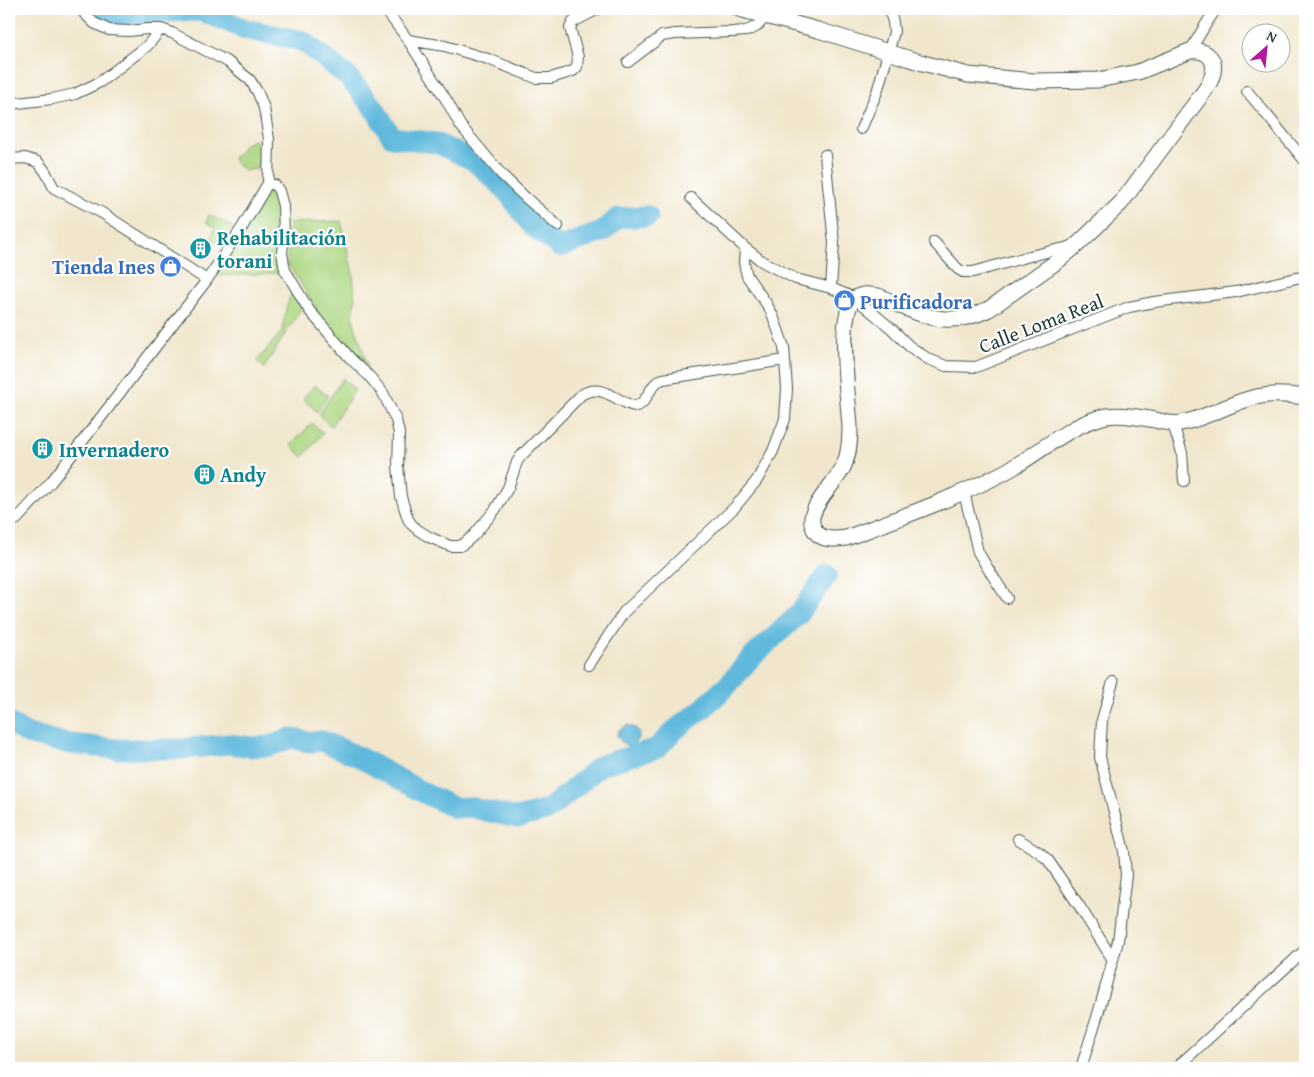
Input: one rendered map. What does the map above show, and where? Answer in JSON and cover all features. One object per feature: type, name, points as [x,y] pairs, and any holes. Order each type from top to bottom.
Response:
[{"type":"main road","points":[[740,9],[968,75],[1034,81],[1098,80],[1138,72],[1190,51],[1197,50],[1205,53],[1212,60],[1214,68],[1211,80],[1200,97],[1121,203],[1077,245],[1025,285],[988,310],[963,318],[944,319],[928,317],[878,296],[865,294],[855,298],[849,306],[844,330],[849,412],[849,449],[842,470],[815,510],[812,518],[816,533],[823,538],[832,540],[846,538],[964,492],[1006,472],[1078,426],[1100,417],[1123,415],[1173,424],[1182,423],[1243,400],[1266,395],[1283,394],[1305,397]]},
{"type":"street","points":[[385,9],[408,40],[460,125],[501,174],[558,226]]},
{"type":"street","points":[[408,40],[444,46],[536,78],[551,78],[573,71],[577,66],[578,57],[570,28],[571,24],[598,9]]},
{"type":"street","points":[[861,129],[877,92],[894,32],[889,9]]},
{"type":"street","points":[[1190,51],[1216,9]]},
{"type":"street","points":[[9,523],[18,519],[51,482],[207,280],[243,226],[268,183],[269,139],[264,108],[250,80],[228,62],[172,32],[161,29],[110,30],[94,24],[86,10]]},
{"type":"street","points":[[628,62],[662,36],[746,31],[756,26],[767,16]]},
{"type":"street","points":[[9,104],[52,100],[75,94],[92,86],[147,46],[161,29]]},
{"type":"street","points":[[1247,91],[1305,161]]},
{"type":"street","points":[[825,155],[834,243],[831,288]]},
{"type":"street","points":[[9,159],[25,158],[38,162],[54,188],[102,213],[207,280]]},
{"type":"street","points":[[268,183],[275,185],[279,191],[283,206],[284,234],[282,253],[285,270],[309,310],[383,393],[396,420],[399,433],[398,466],[401,497],[408,519],[418,530],[450,546],[460,546],[474,535],[495,510],[508,488],[521,456],[587,391],[594,389],[631,406],[637,406],[657,382],[663,379],[785,360]]},
{"type":"street","name":"Calle Loma Real","points":[[691,198],[763,262],[796,279],[831,288],[855,298],[909,346],[928,359],[946,366],[976,367],[1129,307],[1236,292],[1305,276]]},
{"type":"street","points":[[934,242],[958,269],[963,272],[973,272],[1077,245]]},
{"type":"street","points":[[588,665],[624,612],[735,507],[757,480],[773,451],[785,419],[787,389],[784,347],[773,316],[747,276],[744,263],[745,248]]},
{"type":"street","points":[[1173,424],[1182,453],[1184,481]]},
{"type":"street","points":[[964,492],[978,552],[1007,598]]},
{"type":"street","points":[[1081,1068],[1118,941],[1126,875],[1124,851],[1100,757],[1102,720],[1113,682]]},
{"type":"street","points":[[1018,838],[1048,860],[1113,960]]},
{"type":"street","points":[[1176,1068],[1305,950]]},
{"type":"green space","points":[[254,140],[260,147],[263,157],[256,169],[245,171],[236,164],[233,158],[243,145]]},
{"type":"green space","points":[[271,188],[278,206],[283,273],[216,276]]},
{"type":"green space","points":[[209,215],[233,227],[220,245],[211,238],[215,228],[206,222]]},
{"type":"green space","points":[[341,221],[353,274],[355,300],[353,319],[368,367],[322,321],[287,263],[289,223]]},
{"type":"green space","points":[[292,290],[301,309],[264,368],[257,361],[282,331]]},
{"type":"green space","points":[[343,378],[355,390],[331,426],[319,415]]},
{"type":"green space","points":[[314,385],[328,396],[317,412],[303,399]]},
{"type":"green space","points":[[312,423],[323,433],[303,457],[291,445]]},
{"type":"water","points":[[628,725],[639,731],[636,741],[632,745],[626,745],[617,736],[619,730]]},
{"type":"waterway","points":[[90,9],[115,15],[201,11],[245,29],[303,41],[348,77],[374,108],[392,137],[436,143],[473,160],[505,189],[533,227],[560,247],[602,232],[618,218],[648,216]]},
{"type":"waterway","points":[[9,723],[28,734],[46,739],[115,749],[182,749],[229,744],[252,747],[270,746],[291,738],[309,742],[322,741],[357,756],[455,808],[469,807],[517,818],[548,810],[601,765],[657,748],[676,729],[701,710],[727,686],[749,660],[798,615],[827,575]]},
{"type":"place","name":"Rehabilitación torani","points":[[201,248]]},
{"type":"place","name":"Tienda Ines","points":[[171,266]]},
{"type":"place","name":"Purificadora","points":[[844,301]]},
{"type":"place","name":"Invernadero","points":[[43,449]]},
{"type":"place","name":"Andy","points":[[204,474]]}]
